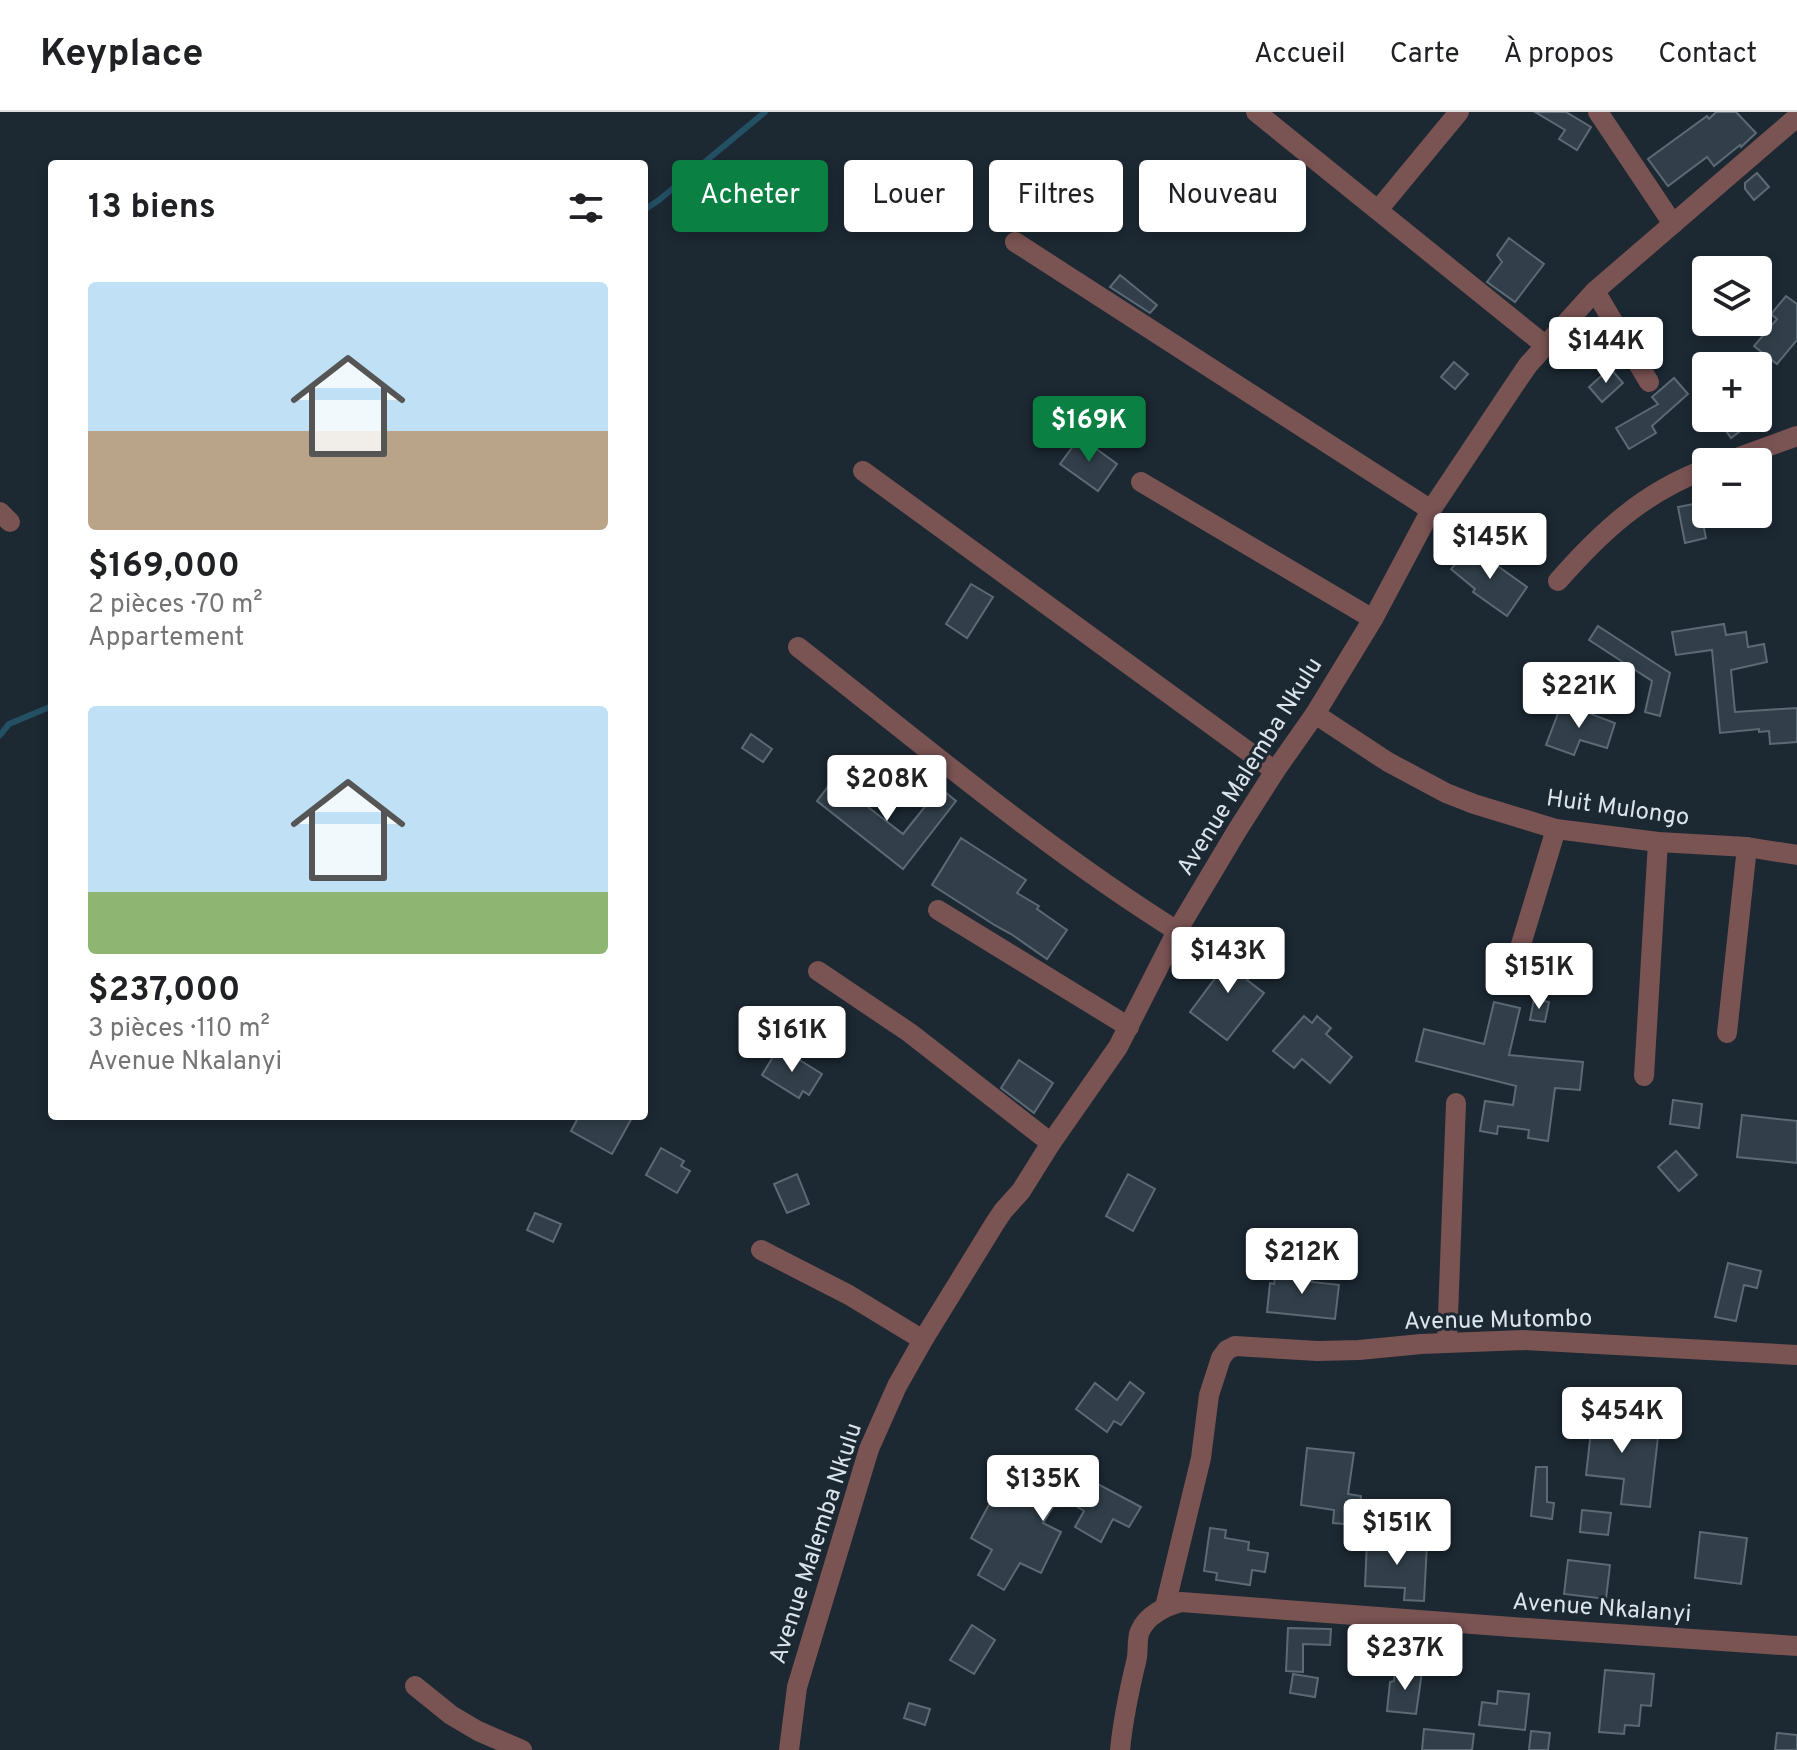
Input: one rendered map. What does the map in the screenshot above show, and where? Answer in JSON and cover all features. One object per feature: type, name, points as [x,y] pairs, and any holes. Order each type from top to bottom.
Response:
[{"type":"street","points":[[1256,112],[1546,346]]},
{"type":"street","points":[[1378,210],[1459,112]]},
{"type":"street","points":[[1598,112],[1673,224]]},
{"type":"street","name":"Avenue Malemba Nkulu","points":[[789,1750],[797,1687],[862,1468],[892,1397],[995,1223],[1021,1191],[1106,1067],[1177,931],[1373,619],[1431,510],[1528,365],[1595,291],[1797,117]]},
{"type":"street","points":[[1015,242],[1431,510]]},
{"type":"street","points":[[1595,291],[1649,382]]},
{"type":"street","points":[[1764,448],[1797,436]]},
{"type":"street","points":[[863,471],[1275,771]]},
{"type":"street","points":[[1558,581],[1588,546],[1620,519],[1692,474]]},
{"type":"street","points":[[1141,482],[1373,619]]},
{"type":"street","points":[[798,647],[1117,894],[1177,931]]},
{"type":"street","name":"Huit Mulongo","points":[[1315,714],[1388,762],[1446,793],[1556,829],[1658,842],[1747,847],[1797,855]]},
{"type":"street","points":[[1512,974],[1556,829]]},
{"type":"street","points":[[1644,1076],[1658,842]]},
{"type":"street","points":[[1727,1033],[1747,847]]},
{"type":"street","points":[[938,910],[1129,1027]]},
{"type":"street","points":[[818,971],[910,1033],[1051,1143]]},
{"type":"street","points":[[1447,1343],[1456,1103]]},
{"type":"street","points":[[761,1250],[849,1295],[923,1340]]},
{"type":"street","name":"Avenue Mutombo","points":[[1165,1607],[1201,1458],[1209,1395],[1216,1371],[1227,1350],[1235,1346],[1331,1351],[1523,1340],[1797,1355]]},
{"type":"street","name":"Avenue Nkalanyi","points":[[1165,1607],[1187,1601],[1797,1646]]},
{"type":"street","points":[[1120,1750],[1140,1631],[1165,1607]]},
{"type":"street","points":[[415,1686],[451,1715],[478,1731],[522,1750]]},
{"type":"building","points":[[1535,112],[1566,112],[1591,127],[1577,150],[1559,139],[1565,130]]},
{"type":"building","points":[[1716,112],[1736,112],[1756,133],[1714,166],[1707,157],[1668,186],[1648,159]]},
{"type":"building","points":[[1757,173],[1769,187],[1754,200],[1745,189],[1745,183]]},
{"type":"building","points":[[1509,238],[1544,264],[1515,302],[1487,282],[1502,262],[1497,255]]},
{"type":"building","points":[[1120,275],[1157,305],[1150,313],[1110,287]]},
{"type":"building","points":[[1786,296],[1797,304],[1797,340],[1777,364],[1772,360],[1772,352],[1762,352],[1754,346],[1763,336],[1772,336],[1772,325],[1777,319],[1772,313]]},
{"type":"building","points":[[1454,362],[1468,374],[1455,389],[1441,377]]},
{"type":"building","points":[[1610,368],[1623,383],[1602,402],[1589,387]]},
{"type":"building","points":[[1674,378],[1688,394],[1652,426],[1656,433],[1629,449],[1616,428],[1658,404],[1652,397]]},
{"type":"building","points":[[1080,437],[1117,464],[1098,491],[1060,464]]},
{"type":"building","points":[[1692,504],[1692,528],[1704,528],[1706,538],[1685,543],[1678,507]]},
{"type":"building","points":[[1474,549],[1527,587],[1507,616],[1473,592],[1475,589],[1451,569],[1466,551],[1470,554]]},
{"type":"building","points":[[971,584],[993,597],[967,638],[946,624]]},
{"type":"building","points":[[1724,624],[1726,635],[1746,632],[1748,647],[1764,644],[1767,662],[1731,670],[1735,712],[1797,708],[1797,742],[1770,744],[1769,731],[1759,732],[1759,729],[1720,733],[1712,650],[1676,655],[1672,632]]},
{"type":"building","points":[[1598,626],[1670,673],[1660,716],[1645,712],[1652,681],[1589,640]]},
{"type":"building","points":[[1562,703],[1615,723],[1607,748],[1580,740],[1574,755],[1546,745]]},
{"type":"building","points":[[751,734],[772,749],[763,762],[742,748]]},
{"type":"building","points":[[833,780],[903,834],[940,788],[956,801],[903,869],[817,801]]},
{"type":"building","points":[[961,838],[1026,880],[1017,893],[1039,906],[1037,909],[1067,930],[1047,959],[932,885]]},
{"type":"building","points":[[1226,946],[1256,969],[1247,980],[1264,993],[1227,1040],[1190,1012],[1219,973],[1210,967]]},
{"type":"building","points":[[1534,999],[1549,1002],[1545,1022],[1530,1020]]},
{"type":"building","points":[[1494,1002],[1520,1008],[1509,1055],[1583,1062],[1580,1090],[1555,1088],[1548,1141],[1528,1138],[1529,1130],[1498,1126],[1497,1134],[1480,1131],[1485,1101],[1513,1105],[1516,1086],[1416,1061],[1424,1029],[1484,1044]]},
{"type":"building","points":[[1304,1016],[1312,1023],[1317,1016],[1331,1028],[1326,1034],[1352,1057],[1330,1083],[1302,1059],[1294,1068],[1273,1051]]},
{"type":"building","points":[[779,1047],[822,1074],[809,1095],[803,1091],[799,1098],[762,1075]]},
{"type":"building","points":[[1019,1060],[1053,1083],[1034,1113],[1001,1088]]},
{"type":"building","points":[[1673,1100],[1702,1104],[1699,1128],[1670,1124]]},
{"type":"building","points":[[1742,1115],[1797,1121],[1797,1163],[1737,1157]]},
{"type":"building","points":[[577,1120],[631,1120],[612,1154],[571,1131]]},
{"type":"building","points":[[661,1148],[684,1161],[681,1166],[690,1171],[677,1193],[646,1175]]},
{"type":"building","points":[[1676,1151],[1697,1175],[1679,1191],[1658,1167]]},
{"type":"building","points":[[797,1174],[809,1204],[787,1213],[774,1184]]},
{"type":"building","points":[[1128,1174],[1155,1189],[1133,1231],[1106,1216]]},
{"type":"building","points":[[535,1213],[561,1224],[553,1242],[527,1230]]},
{"type":"building","points":[[1728,1263],[1761,1271],[1757,1288],[1744,1285],[1736,1321],[1715,1317]]},
{"type":"building","points":[[1276,1270],[1314,1274],[1312,1282],[1339,1285],[1335,1319],[1267,1312],[1270,1283],[1274,1284]]},
{"type":"building","points":[[1130,1382],[1144,1393],[1121,1425],[1114,1421],[1107,1432],[1076,1409],[1095,1383],[1117,1400]]},
{"type":"building","points":[[1594,1405],[1631,1409],[1628,1434],[1658,1437],[1650,1507],[1621,1504],[1624,1479],[1586,1475]]},
{"type":"building","points":[[1307,1448],[1354,1453],[1348,1494],[1361,1496],[1358,1525],[1333,1523],[1334,1510],[1301,1505]]},
{"type":"building","points":[[1060,1463],[1094,1486],[1096,1483],[1141,1507],[1129,1527],[1113,1519],[1101,1542],[1075,1527],[1084,1511],[1060,1496],[1043,1523],[1061,1532],[1041,1573],[1020,1563],[1004,1590],[978,1575],[992,1550],[971,1538],[999,1486],[1033,1505]]},
{"type":"building","points":[[1536,1467],[1547,1467],[1547,1502],[1554,1503],[1552,1519],[1531,1516]]},
{"type":"building","points":[[1582,1510],[1611,1513],[1608,1535],[1580,1532]]},
{"type":"building","points":[[1210,1528],[1226,1530],[1225,1538],[1249,1542],[1248,1550],[1268,1553],[1265,1572],[1252,1570],[1250,1585],[1216,1580],[1217,1573],[1204,1571]]},
{"type":"building","points":[[1700,1532],[1747,1538],[1741,1584],[1695,1578]]},
{"type":"building","points":[[1367,1541],[1427,1544],[1424,1601],[1404,1600],[1405,1588],[1365,1586]]},
{"type":"building","points":[[1568,1560],[1610,1565],[1606,1599],[1564,1594]]},
{"type":"building","points":[[972,1625],[995,1640],[974,1674],[950,1660]]},
{"type":"building","points":[[1288,1628],[1331,1629],[1330,1645],[1303,1644],[1303,1672],[1286,1671]]},
{"type":"building","points":[[1395,1669],[1422,1672],[1416,1714],[1387,1711],[1390,1682],[1394,1681]]},
{"type":"building","points":[[1605,1670],[1654,1674],[1651,1706],[1641,1705],[1639,1726],[1625,1725],[1624,1734],[1599,1732]]},
{"type":"building","points":[[1293,1674],[1318,1678],[1315,1697],[1290,1693]]},
{"type":"building","points":[[1498,1691],[1529,1694],[1525,1730],[1479,1725],[1482,1702],[1497,1704]]},
{"type":"building","points":[[909,1703],[930,1709],[925,1725],[904,1718]]},
{"type":"building","points":[[1424,1729],[1474,1734],[1472,1750],[1422,1750]]},
{"type":"building","points":[[1531,1731],[1550,1733],[1548,1750],[1529,1750]]},
{"type":"building","points":[[1777,1733],[1797,1735],[1797,1750],[1775,1750]]},
{"type":"waterway","points":[[648,207],[765,112]]},
{"type":"waterway","points":[[0,735],[9,724],[48,708]]}]
